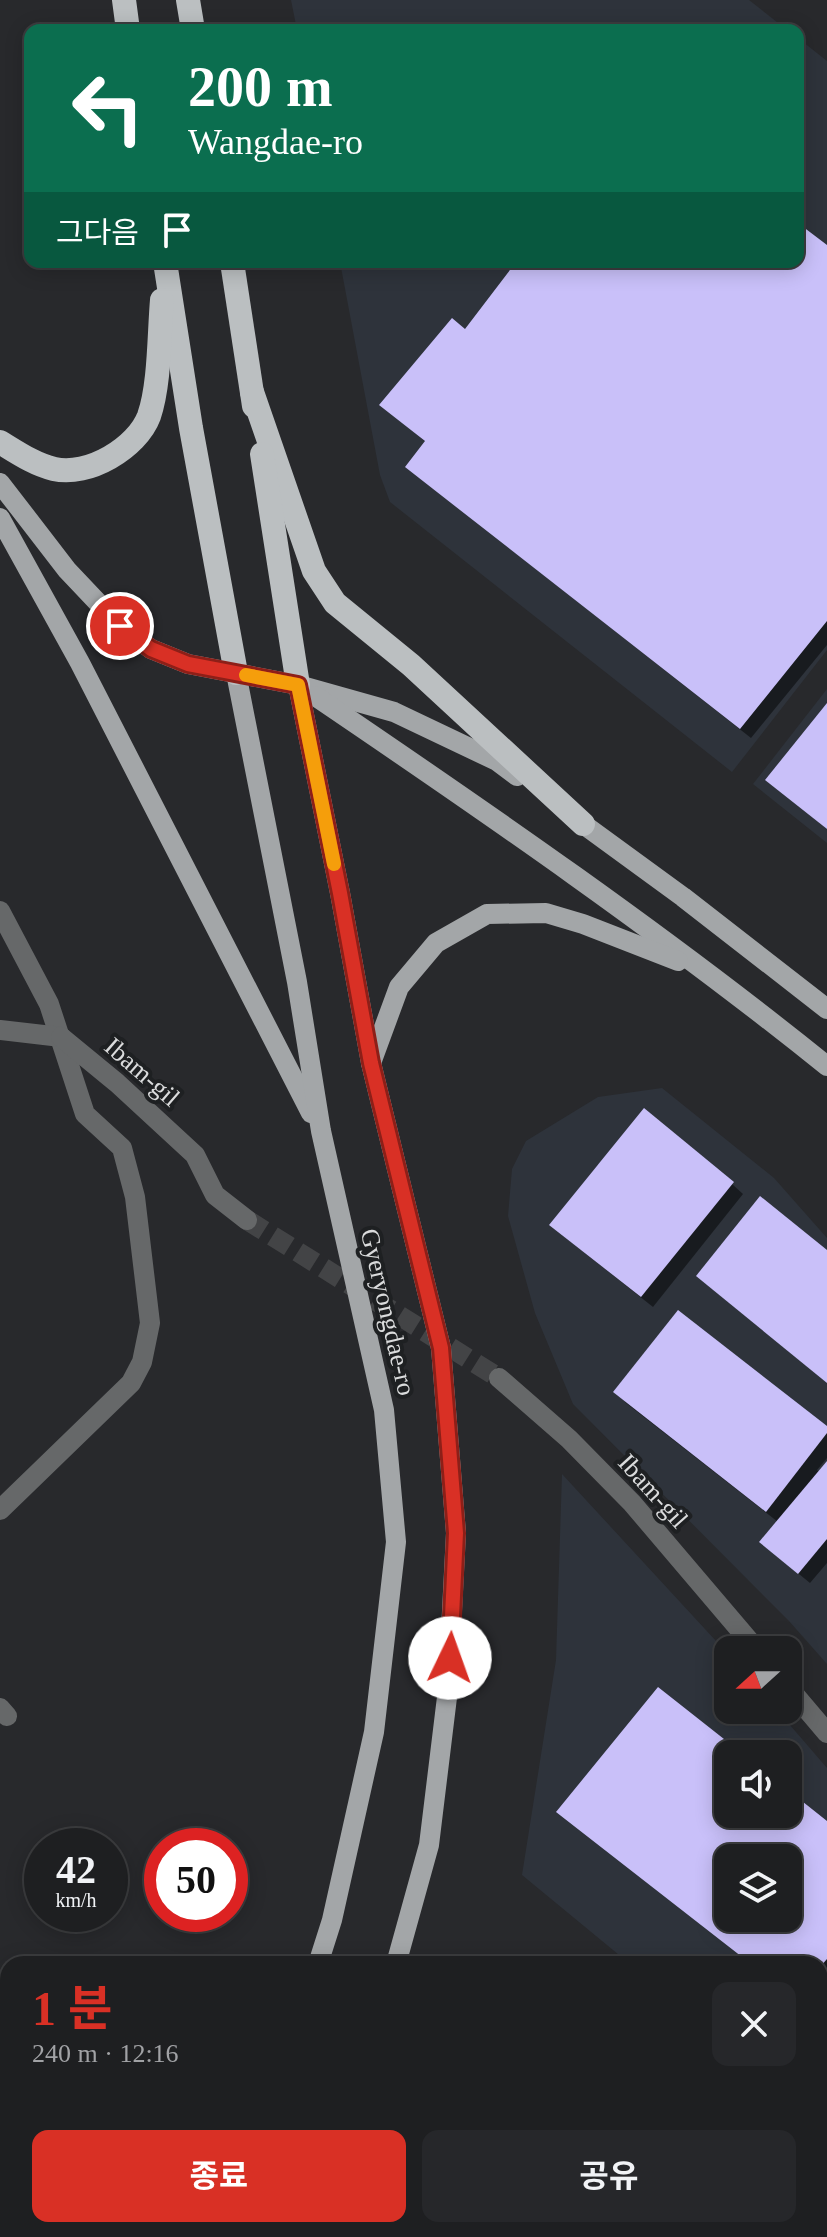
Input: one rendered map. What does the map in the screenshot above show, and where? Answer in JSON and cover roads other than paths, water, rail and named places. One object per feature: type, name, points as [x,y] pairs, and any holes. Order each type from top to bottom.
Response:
[{"type":"highway","points":[[188,0],[192,24]]},
{"type":"highway","points":[[0,442],[30,461],[58,470],[90,467],[114,456],[132,442],[148,417],[155,386],[165,268]]},
{"type":"highway","points":[[166,268],[191,428],[236,673]]},
{"type":"highway","points":[[233,268],[298,685]]},
{"type":"highway","points":[[252,392],[314,571],[335,603],[411,665],[583,824]]},
{"type":"main road","points":[[0,483],[67,570],[120,626],[151,649],[188,664],[298,685],[394,712],[497,761],[683,897],[827,1009]]},
{"type":"main road","points":[[0,518],[87,677],[321,1131]]},
{"type":"main road","name":"Gyeryongdae-ro","points":[[236,673],[297,982],[321,1131],[384,1410],[396,1542],[374,1732],[332,1920],[321,1956]]},
{"type":"main road","points":[[298,685],[495,818],[827,1066]]},
{"type":"main road","name":"Gyeryongdae-ro","points":[[298,685],[371,1063],[441,1348],[456,1533],[448,1689],[429,1845],[398,1956]]},
{"type":"main road","points":[[371,1063],[399,987],[436,943],[487,914],[546,913],[583,924],[701,970]]},
{"type":"street","points":[[0,911],[49,1004],[85,1114],[122,1148],[135,1197],[150,1323],[142,1362],[131,1383],[0,1510]]},
{"type":"street","points":[[0,1030],[61,1037]]},
{"type":"street","name":"Ibam-gil","points":[[61,1037],[117,1083],[195,1155],[215,1195],[247,1220]]},
{"type":"street","name":"Ibam-gil","points":[[499,1378],[569,1439],[632,1503],[745,1636]]},
{"type":"street","points":[[802,1704],[827,1733]]},
{"type":"tunnel","points":[[247,1220],[499,1378]]}]
